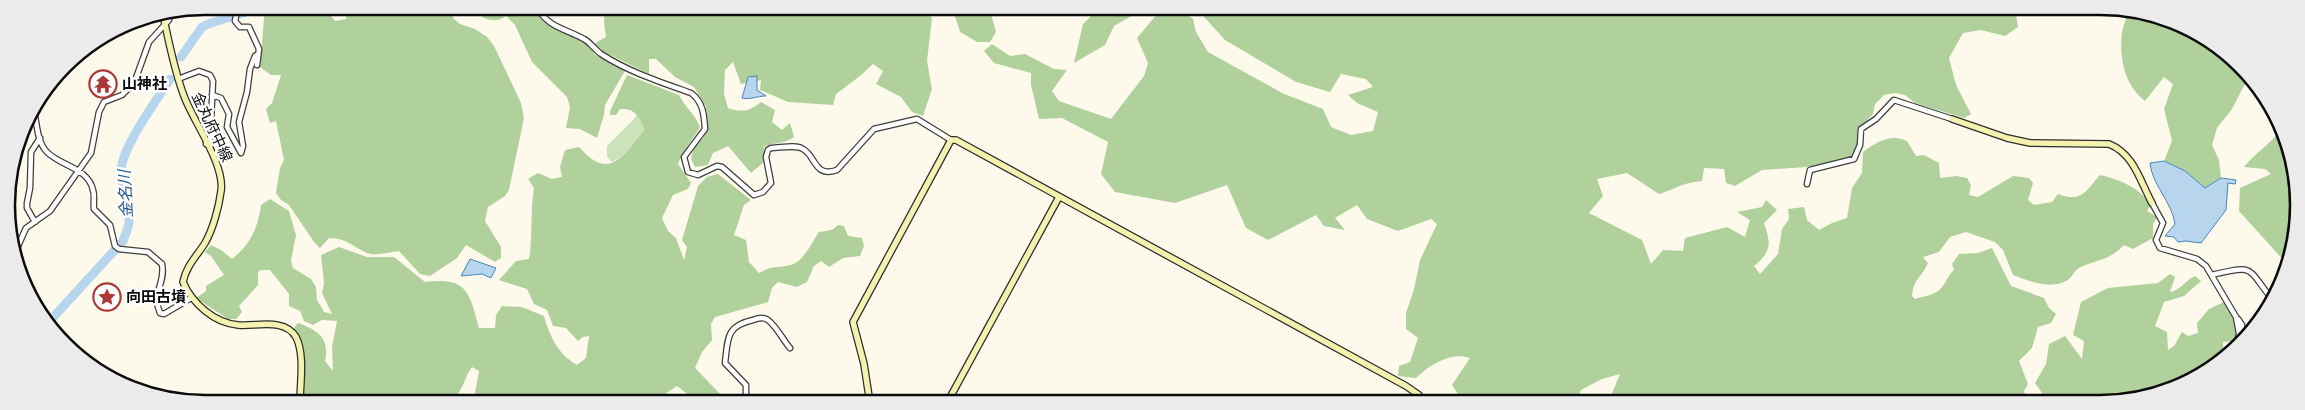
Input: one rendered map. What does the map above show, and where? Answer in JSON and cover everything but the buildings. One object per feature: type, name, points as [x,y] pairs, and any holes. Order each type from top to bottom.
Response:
[{"type":"street","points":[[236,15],[235,21],[240,27],[249,27],[259,49],[257,65]]},
{"type":"street","points":[[543,15],[546,20],[563,31],[585,39],[601,54],[648,78],[691,93],[696,97],[702,105],[705,129],[684,157],[688,172],[698,175],[717,166],[722,167],[754,195],[763,192],[771,183],[766,157],[768,150],[771,148],[801,147],[806,150],[814,165],[820,169],[832,172],[837,170],[874,130],[917,119],[951,140],[956,140],[1406,386],[1418,395]]},
{"type":"street","points":[[20,246],[26,228],[50,211],[91,154],[104,102],[122,95],[130,88],[136,78],[149,42],[166,25],[169,19]]},
{"type":"street","name":"金丸府中線","points":[[165,20],[178,79],[193,117],[219,168],[222,183],[221,194],[208,237],[184,274],[182,282],[191,298]]},
{"type":"street","points":[[212,95],[221,98],[229,114],[227,126],[241,152],[243,151],[239,122],[248,92],[250,69],[258,54]]},
{"type":"street","points":[[178,79],[199,71],[206,72],[213,81],[210,140],[206,144]]},
{"type":"street","points":[[1807,184],[1810,170],[1854,159],[1860,145],[1861,129],[1876,119],[1894,100],[2007,138],[2030,143],[2109,144],[2121,149],[2134,166],[2163,223],[2156,240],[2160,248],[2197,259],[2206,266],[2242,325],[2242,331]]},
{"type":"street","points":[[36,119],[40,138],[46,152],[78,170],[90,183],[94,190],[94,209],[110,225],[117,248],[148,252],[162,264],[161,285],[156,296],[156,304],[160,313],[164,314],[191,298],[221,321],[239,325],[265,323],[278,326],[295,336],[300,349],[300,395]]},
{"type":"street","points":[[34,222],[27,208],[27,203],[30,188],[31,152],[40,138]]},
{"type":"street","points":[[869,395],[864,364],[852,322],[951,140]]},
{"type":"street","points":[[951,395],[1059,197]]},
{"type":"street","points":[[2212,274],[2240,268],[2248,269],[2253,272],[2268,293]]},
{"type":"street","points":[[2236,317],[2239,334]]},
{"type":"street","points":[[746,395],[746,384],[724,363],[728,337],[732,329],[739,323],[762,318],[768,319],[790,348]]},
{"type":"green space","points":[[264,15],[330,15],[335,21],[346,19],[347,15],[454,15],[453,18],[460,24],[475,29],[487,37],[494,46],[521,103],[524,118],[509,190],[505,196],[488,207],[485,221],[501,247],[501,258],[495,262],[466,245],[457,258],[430,276],[420,274],[399,251],[371,254],[342,240],[329,238],[320,248],[289,205],[281,200],[276,193],[280,168],[284,160],[276,121],[270,123],[266,109],[272,103],[281,75],[271,75],[260,67]]},
{"type":"green space","points":[[482,15],[538,15],[551,27],[589,45],[594,54],[625,71],[605,105],[597,138],[580,129],[566,128],[570,107],[567,97],[532,62],[515,25],[506,16],[494,20],[482,17]]},
{"type":"green space","points":[[604,15],[929,15],[932,18],[927,61],[932,89],[923,116],[912,112],[901,97],[876,84],[883,71],[873,64],[836,94],[833,105],[788,102],[760,90],[761,80],[741,84],[733,62],[725,70],[724,94],[728,108],[746,110],[761,102],[775,110],[772,122],[782,130],[790,123],[794,137],[787,141],[764,147],[764,162],[751,173],[728,146],[713,153],[708,165],[695,167],[691,159],[694,147],[704,137],[707,126],[706,106],[694,87],[675,77],[656,59],[649,59],[649,74],[598,49],[594,44],[606,37]]},
{"type":"green space","points":[[954,15],[991,15],[996,32],[990,42],[977,42],[960,32]]},
{"type":"green space","points":[[1092,15],[1133,15],[1114,26],[1105,45],[1074,63],[1083,24]]},
{"type":"green space","points":[[1156,15],[1188,15],[1193,19],[1196,32],[1208,52],[1284,94],[1323,109],[1331,127],[1351,135],[1373,131],[1378,112],[1357,103],[1348,95],[1373,87],[1366,79],[1341,74],[1330,92],[1296,82],[1225,40],[1202,15],[2016,15],[2018,27],[2005,36],[1981,30],[1963,33],[1949,58],[1956,85],[1971,114],[1964,118],[1915,103],[1905,95],[1894,93],[1884,95],[1875,104],[1873,114],[1858,130],[1857,145],[1854,155],[1850,159],[1806,167],[1762,170],[1735,186],[1726,183],[1724,169],[1704,168],[1702,181],[1684,184],[1659,194],[1627,173],[1597,179],[1603,196],[1589,213],[1642,240],[1651,264],[1663,250],[1683,251],[1685,238],[1727,227],[1745,237],[1750,220],[1737,212],[1762,207],[1766,200],[1777,210],[1764,223],[1769,242],[1768,247],[1764,256],[1754,266],[1760,274],[1778,254],[1782,229],[1789,219],[1788,209],[1804,207],[1807,220],[1819,230],[1847,218],[1852,188],[1862,173],[1863,152],[1878,142],[1895,138],[1907,141],[1916,156],[1924,155],[1939,163],[1940,178],[1956,176],[1967,178],[1971,185],[1969,195],[1978,197],[2013,176],[2029,178],[2033,183],[2028,200],[2034,205],[2052,202],[2058,194],[2073,197],[2083,194],[2100,175],[2136,189],[2150,206],[2147,211],[2157,217],[2153,224],[2153,238],[2133,249],[2124,245],[2105,258],[2080,267],[2063,283],[2041,284],[2013,275],[2003,250],[1995,242],[1966,232],[1950,237],[1939,252],[1923,257],[1928,263],[1914,285],[1912,296],[1915,299],[1934,294],[1940,290],[1954,270],[1952,264],[1959,254],[1978,253],[1992,248],[2011,286],[2044,298],[2049,308],[2056,314],[2051,323],[2038,327],[2032,348],[2019,361],[2028,384],[2024,391],[2025,395],[1611,395],[1620,374],[1602,379],[1581,390],[1579,395],[1459,395],[1452,385],[1470,358],[1456,356],[1448,358],[1427,368],[1416,378],[1398,376],[1399,366],[1410,362],[1418,338],[1406,329],[1406,313],[1414,289],[1420,260],[1437,224],[1431,219],[1398,231],[1367,219],[1357,205],[1335,218],[1345,230],[1324,226],[1316,215],[1268,240],[1246,228],[1227,185],[1175,203],[1115,192],[1101,174],[1108,142],[1062,118],[1039,119],[1031,85],[1031,73],[994,63],[984,51],[992,44],[1010,56],[1025,54],[1054,69],[1067,70],[1052,91],[1059,101],[1111,119],[1144,76],[1148,63],[1137,38]]},
{"type":"green space","points":[[2126,17],[2149,21],[2173,29],[2195,40],[2216,54],[2245,83],[2232,109],[2217,128],[2212,145],[2219,160],[2221,178],[2205,188],[2185,171],[2164,161],[2172,141],[2164,109],[2173,84],[2164,77],[2145,101],[2138,94],[2132,87],[2124,70],[2121,51],[2122,32]]},
{"type":"green space","points":[[627,75],[679,95],[700,127],[678,164],[691,183],[688,189],[673,195],[662,218],[668,231],[676,238],[684,260],[687,247],[682,240],[698,186],[707,177],[718,174],[751,200],[744,205],[734,235],[746,240],[749,262],[759,273],[795,263],[803,256],[819,232],[832,230],[838,225],[844,226],[848,236],[862,238],[864,246],[860,256],[843,258],[829,267],[821,261],[814,266],[807,282],[797,287],[778,282],[772,288],[768,302],[715,317],[711,324],[712,340],[702,352],[695,368],[721,395],[689,395],[677,386],[665,395],[478,395],[475,393],[479,371],[472,367],[456,395],[304,395],[303,344],[294,328],[298,323],[317,332],[321,336],[326,346],[325,361],[333,371],[332,347],[337,321],[322,320],[313,325],[304,321],[300,311],[289,306],[289,294],[270,270],[258,272],[258,285],[239,306],[242,312],[236,319],[228,319],[196,298],[206,291],[206,286],[224,275],[211,256],[205,252],[211,245],[232,259],[248,242],[258,221],[261,205],[270,199],[289,211],[296,235],[291,261],[293,268],[311,279],[316,287],[317,300],[324,312],[332,314],[322,293],[324,283],[321,255],[339,247],[367,257],[394,257],[425,282],[450,282],[464,289],[469,296],[479,328],[495,328],[496,315],[502,306],[522,307],[544,316],[549,331],[560,350],[570,361],[577,365],[586,358],[589,336],[583,337],[578,341],[566,328],[553,326],[547,310],[534,304],[527,289],[499,280],[516,261],[529,259],[534,188],[528,179],[538,173],[552,179],[562,177],[560,167],[565,150],[579,147],[597,162],[612,163],[624,154],[645,130],[639,117],[630,110],[620,109],[616,115],[610,115],[610,111]]},
{"type":"green space","points":[[637,112],[646,130],[622,156],[612,162],[607,157],[607,146],[635,118]]},
{"type":"green space","points":[[2277,134],[2284,156],[2290,193],[2290,217],[2282,259],[2239,211],[2240,188],[2271,174],[2265,169],[2244,167]]},
{"type":"green space","points":[[2170,274],[2175,277],[2170,292],[2176,290],[2195,276],[2201,281],[2184,296],[2164,302],[2155,326],[2167,332],[2168,350],[2174,346],[2182,332],[2188,336],[2198,333],[2197,323],[2209,309],[2224,302],[2235,313],[2241,332],[2236,334],[2232,341],[2223,342],[2224,349],[2195,370],[2173,381],[2149,389],[2112,395],[2041,395],[2042,393],[2035,383],[2046,364],[2049,344],[2065,336],[2082,359],[2084,341],[2073,335],[2081,302],[2108,288],[2158,283]]},
{"type":"water","points":[[757,76],[757,90],[766,96],[742,98],[748,77]]},
{"type":"water","points":[[2164,161],[2185,171],[2205,188],[2221,178],[2236,180],[2235,184],[2228,183],[2226,210],[2201,243],[2178,242],[2174,237],[2165,236],[2175,224],[2170,208],[2154,179],[2150,163]]},
{"type":"water","points":[[470,259],[496,268],[491,278],[482,274],[461,276]]},
{"type":"waterway","name":"金名川","points":[[181,57],[202,27],[236,15]]},
{"type":"waterway","name":"金名川","points":[[52,318],[123,241],[129,223],[121,177],[123,160],[134,136],[170,79]]},
{"type":"place","name":"山神社","points":[[103,84]]},
{"type":"place","name":"向田古墳","points":[[107,297]]}]
